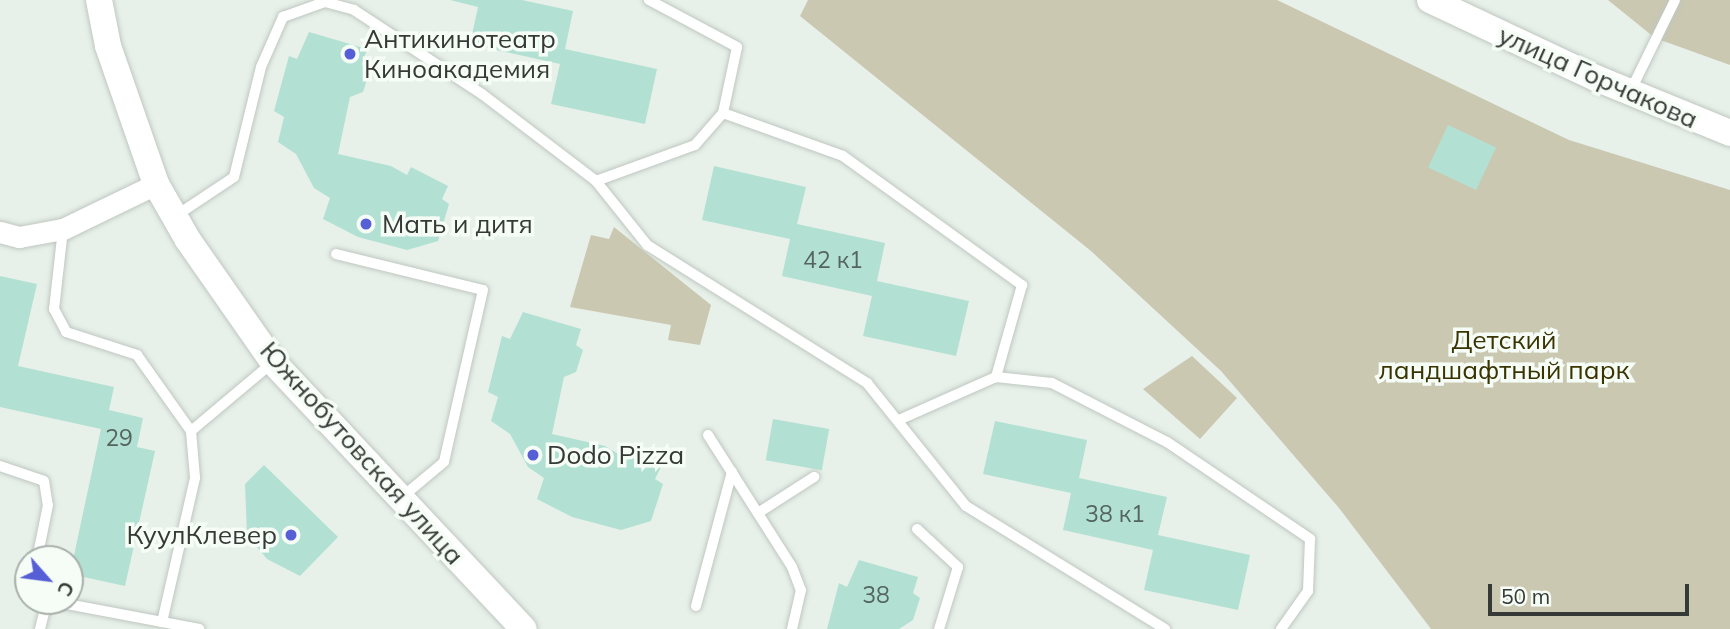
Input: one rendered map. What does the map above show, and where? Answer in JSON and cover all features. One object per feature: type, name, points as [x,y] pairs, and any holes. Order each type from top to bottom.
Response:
[{"type":"street","name":"Южнобутовская улица","points":[[99,0],[108,46],[156,184],[174,218],[274,362],[524,629]]},
{"type":"street","name":"улица Горчакова","points":[[1430,0],[1630,93],[1730,133]]},
{"type":"street","points":[[0,232],[19,237],[63,229],[156,184]]},
{"type":"lane","points":[[596,181],[695,145],[723,113],[737,47],[649,0]]},
{"type":"lane","points":[[1630,93],[1675,0]]},
{"type":"lane","points":[[174,218],[234,177],[261,67],[283,17],[325,2],[356,5],[482,94],[596,181],[647,245],[867,383],[901,419],[966,506],[1165,629]]},
{"type":"lane","points":[[723,113],[843,156],[1022,285],[996,377]]},
{"type":"lane","points":[[63,229],[54,309],[66,332],[137,355],[191,431],[195,478],[162,622]]},
{"type":"lane","points":[[336,254],[483,290],[444,462],[401,498]]},
{"type":"lane","points":[[191,431],[274,362]]},
{"type":"lane","points":[[901,419],[996,377],[1052,383],[1156,436],[1310,539],[1308,591],[1281,629]]},
{"type":"lane","points":[[708,435],[792,567],[801,590],[792,629]]},
{"type":"lane","points":[[0,466],[44,481],[48,505],[40,545]]},
{"type":"lane","points":[[696,606],[732,472]]},
{"type":"lane","points":[[758,513],[814,477]]},
{"type":"lane","points":[[917,529],[958,567],[939,629]]},
{"type":"lane","points":[[84,608],[199,629]]},
{"type":"green space","name":"Детский ландшафтный парк","points":[[808,0],[1277,0],[1569,140],[1730,190],[1730,629],[1431,629],[1339,508],[1221,371],[1091,251],[800,16]]},
{"type":"green space","points":[[1608,0],[1730,0],[1730,65],[1655,38]]},
{"type":"green space","points":[[614,227],[711,305],[700,345],[668,340],[671,325],[570,307],[591,235],[609,239]]},
{"type":"green space","points":[[1192,356],[1237,398],[1200,439],[1143,389]]},
{"type":"building","points":[[450,0],[522,0],[573,11],[565,49],[657,69],[645,124],[551,104],[560,64],[470,44],[478,7]]},
{"type":"building","points":[[309,32],[367,49],[362,65],[370,70],[363,92],[350,97],[338,154],[391,166],[407,175],[411,167],[448,186],[442,199],[449,204],[438,241],[407,250],[358,237],[323,219],[330,198],[314,188],[296,154],[278,142],[284,117],[274,111],[289,56],[297,59]]},
{"type":"building","points":[[1448,125],[1496,147],[1476,190],[1428,168]]},
{"type":"building","points":[[714,166],[806,187],[797,224],[885,243],[877,281],[969,301],[956,356],[863,336],[872,296],[782,276],[790,239],[702,220]]},
{"type":"building","points":[[0,276],[37,284],[18,366],[114,387],[109,410],[143,418],[137,447],[155,451],[125,586],[84,577],[84,545],[76,545],[101,429],[0,407]]},
{"type":"building","points":[[523,312],[581,329],[576,345],[583,350],[576,372],[564,377],[552,434],[605,446],[620,455],[625,446],[662,465],[655,479],[663,484],[651,521],[621,530],[572,517],[537,499],[544,478],[528,467],[510,434],[491,421],[498,397],[488,392],[502,336],[510,339]]},
{"type":"building","points":[[773,419],[829,429],[822,470],[766,460]]},
{"type":"building","points":[[995,421],[1087,440],[1079,478],[1167,497],[1158,535],[1250,555],[1238,610],[1144,590],[1153,550],[1063,530],[1071,493],[983,474]]},
{"type":"building","points":[[264,465],[338,537],[300,576],[267,559],[247,535],[245,484]]},
{"type":"building","points":[[859,560],[918,577],[913,593],[920,598],[913,620],[899,629],[827,629],[839,583],[847,587]]},
{"type":"place","name":"Антикинотеатр Киноакадемия","points":[[350,54]]},
{"type":"place","name":"Мать и дитя","points":[[366,224]]},
{"type":"place","name":"Dodo Pizza","points":[[533,455]]},
{"type":"place","name":"КуулКлевер","points":[[291,535]]}]
